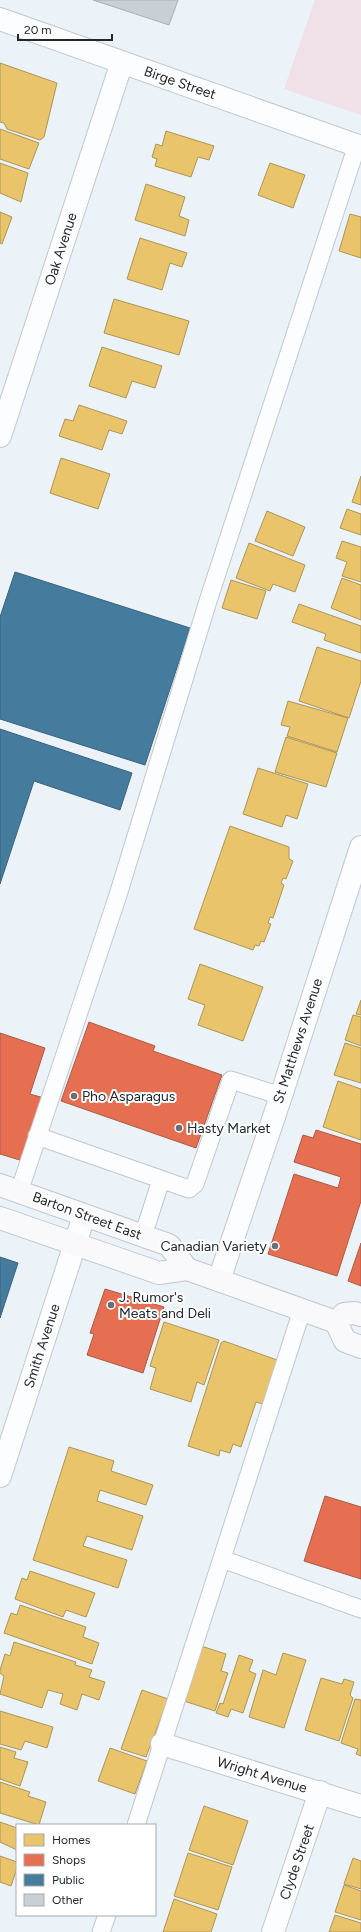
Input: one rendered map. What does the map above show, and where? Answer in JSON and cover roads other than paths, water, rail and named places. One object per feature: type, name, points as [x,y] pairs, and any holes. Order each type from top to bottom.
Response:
[{"type":"main road","name":"Barton Street East","points":[[10,1188],[84,1216],[169,1245],[187,1269]]},
{"type":"main road","points":[[0,1218],[159,1273],[187,1269],[219,1280],[336,1322],[346,1341],[361,1347]]},
{"type":"main road","points":[[336,1322],[344,1314],[355,1313],[361,1315]]},
{"type":"street","name":"Birge Street","points":[[0,19],[359,146]]},
{"type":"street","name":"Oak Avenue","points":[[0,436],[122,62]]},
{"type":"street","name":"St Matthews Avenue","points":[[219,1280],[281,1096],[361,847]]},
{"type":"street","name":"Smith Avenue","points":[[0,1476],[84,1216]]},
{"type":"street","name":"Wright Avenue","points":[[162,1744],[361,1806]]},
{"type":"street","name":"Clyde Street","points":[[273,1932],[320,1792]]},
{"type":"lane","points":[[10,1188],[38,1136],[118,895],[210,593],[359,146]]},
{"type":"lane","points":[[38,1136],[189,1190],[195,1184],[232,1080],[281,1096]]},
{"type":"lane","points":[[143,1236],[161,1180]]},
{"type":"lane","points":[[136,1824],[302,1310]]},
{"type":"lane","points":[[222,1559],[361,1609]]},
{"type":"lane","points":[[102,1932],[107,1916]]},
{"type":"place","name":"Pho Asparagus","points":[[74,1096]]},
{"type":"place","name":"Hasty Market","points":[[179,1128]]},
{"type":"place","name":"Canadian Variety","points":[[275,1246]]},
{"type":"place","name":"J. Rumor's Meats and Deli","points":[[111,1305]]}]
